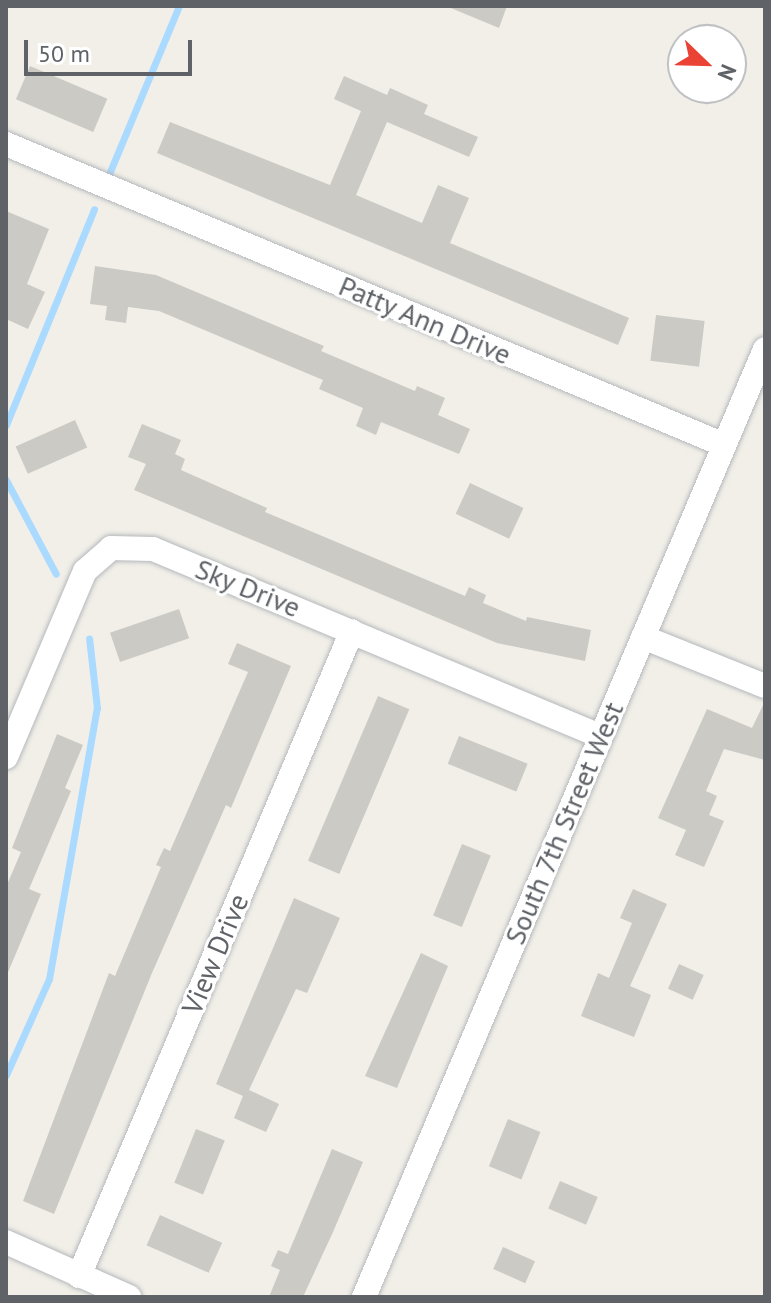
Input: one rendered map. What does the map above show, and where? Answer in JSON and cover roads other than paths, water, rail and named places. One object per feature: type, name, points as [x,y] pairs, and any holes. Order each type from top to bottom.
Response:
[{"type":"street","name":"Patty Ann Drive","points":[[6,144],[724,445]]},
{"type":"street","name":"South 7th Street West","points":[[364,1297],[765,349]]},
{"type":"street","name":"Sky Drive","points":[[6,757],[85,571],[111,548],[153,549],[599,736]]},
{"type":"street","name":"View Drive","points":[[79,1276],[352,631]]},
{"type":"street","points":[[643,637],[765,686]]},
{"type":"street","points":[[6,1242],[129,1297]]},
{"type":"waterway","points":[[109,174],[179,6]]},
{"type":"waterway","points":[[6,425],[94,209]]},
{"type":"waterway","points":[[6,480],[56,574]]},
{"type":"waterway","points":[[6,1075],[49,979],[97,708],[89,638]]}]
